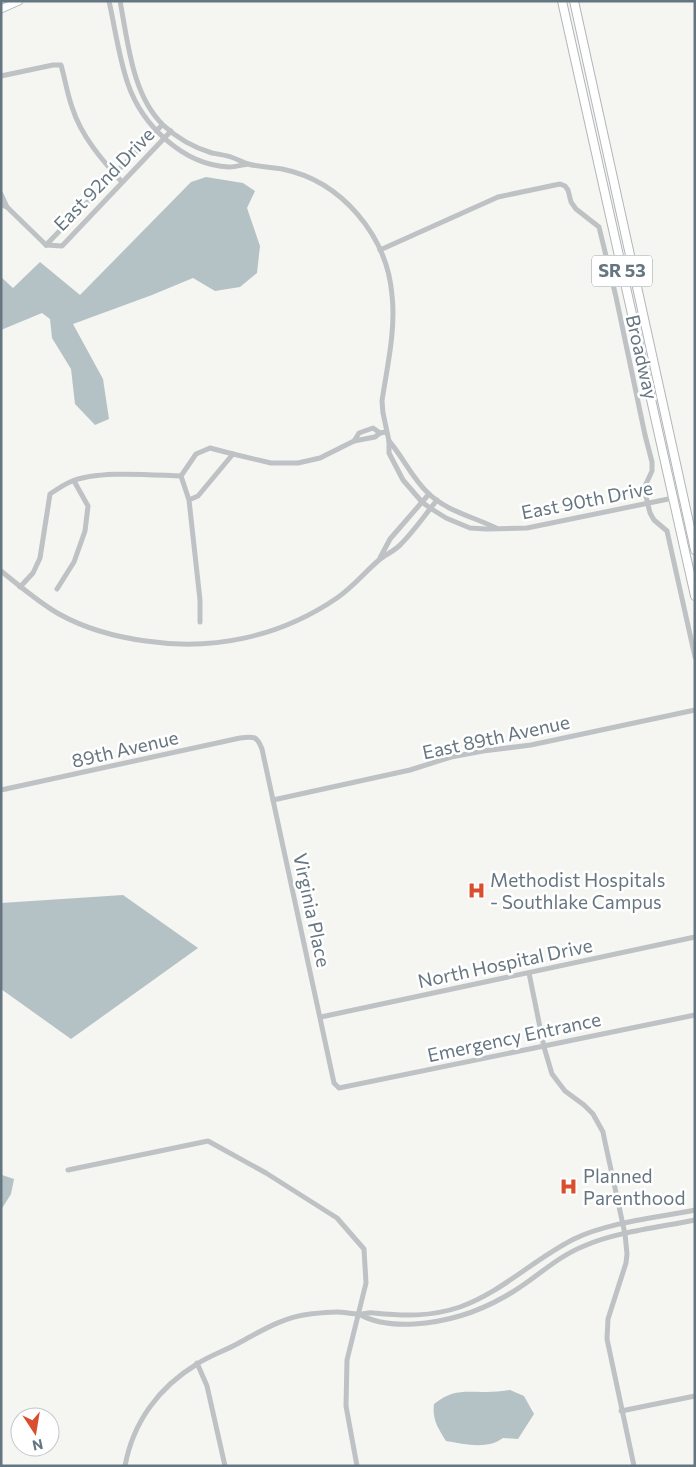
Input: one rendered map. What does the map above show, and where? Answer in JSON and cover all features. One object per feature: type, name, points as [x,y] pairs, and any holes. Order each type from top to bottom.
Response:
[{"type":"main road","name":"Broadway","points":[[562,1],[695,596]]},
{"type":"main road","name":"Broadway","points":[[574,1],[695,550]]},
{"type":"street","points":[[1,9],[19,1]]},
{"type":"street","points":[[109,1],[128,83],[141,112],[157,131],[174,146],[193,157],[209,163],[229,167],[249,164]]},
{"type":"street","points":[[120,1],[138,82],[144,96],[162,125],[196,148],[230,156],[249,164],[284,170],[313,180],[329,190],[356,212],[367,225],[387,266],[391,284],[393,307],[382,401],[389,441]]},
{"type":"street","points":[[1,76],[52,65],[61,65],[72,108],[80,126],[104,163],[122,182]]},
{"type":"street","name":"East 92nd Drive","points":[[46,245],[162,125]]},
{"type":"street","name":"East 92nd Drive","points":[[46,245],[62,246],[171,131]]},
{"type":"street","points":[[380,250],[498,198],[560,184],[568,190],[571,202],[576,209],[599,228],[652,462],[650,478],[645,486],[647,504],[654,520],[667,532],[695,657]]},
{"type":"street","points":[[1,194],[7,207]]},
{"type":"street","points":[[1,204],[7,207],[46,245]]},
{"type":"street","points":[[181,476],[196,454],[210,448],[271,463],[298,464],[320,458],[354,441],[375,437],[380,433],[386,432]]},
{"type":"street","name":"East 90th Drive","points":[[389,441],[389,453],[393,464],[403,480],[422,502],[446,518],[470,528],[527,528],[683,496]]},
{"type":"street","name":"East 90th Drive","points":[[389,441],[412,475],[436,500],[446,507],[497,528]]},
{"type":"street","points":[[190,500],[198,496],[233,454]]},
{"type":"street","points":[[20,587],[33,572],[40,558],[50,494],[70,482],[99,475],[181,476]]},
{"type":"street","points":[[181,476],[190,500],[200,600],[200,622]]},
{"type":"street","points":[[57,589],[74,562],[85,531],[88,506],[74,481]]},
{"type":"street","points":[[380,559],[390,539],[429,494]]},
{"type":"street","points":[[1,571],[60,615],[120,638],[162,644],[226,643],[259,636],[290,624],[319,609],[353,585],[380,559],[400,546],[436,500]]},
{"type":"street","name":"East 89th Avenue","points":[[273,800],[410,770],[451,757],[531,745],[695,710]]},
{"type":"street","name":"89th Avenue","points":[[1,790],[240,738],[251,736],[255,738]]},
{"type":"street","name":"Virginia Place","points":[[255,738],[259,741],[262,749],[334,1083],[339,1088]]},
{"type":"street","name":"North Hospital Drive","points":[[320,1017],[695,937]]},
{"type":"street","points":[[528,973],[550,1070],[565,1092],[584,1105],[593,1114],[603,1132],[623,1224],[628,1254],[606,1326],[634,1466]]},
{"type":"street","name":"Emergency Entrance","points":[[339,1088],[695,1015]]},
{"type":"street","points":[[68,1170],[208,1141],[258,1168],[337,1218],[364,1249],[366,1282],[347,1360],[346,1379],[346,1406],[357,1466]]},
{"type":"street","points":[[125,1466],[128,1450],[140,1421],[158,1395],[197,1363],[265,1329],[297,1316],[337,1312],[359,1314],[372,1312],[398,1316],[440,1313],[480,1299],[576,1238],[623,1224],[695,1210]]},
{"type":"street","points":[[359,1314],[370,1321],[402,1325],[447,1321],[469,1314],[505,1297],[569,1252],[586,1245],[625,1234],[695,1220]]},
{"type":"street","points":[[197,1363],[207,1386],[225,1466]]},
{"type":"street","points":[[622,1410],[695,1396]]},
{"type":"shaded area","points":[[206,177],[243,183],[255,191],[247,208],[260,246],[257,273],[240,287],[215,291],[193,278],[73,324],[103,379],[109,419],[95,425],[75,404],[71,369],[52,338],[50,319],[42,313],[1,330],[1,277],[13,288],[40,262],[80,295],[191,182]]},
{"type":"shaded area","points":[[123,895],[198,948],[71,1039],[1,989],[1,903]]},
{"type":"shaded area","points":[[2,1175],[14,1179],[11,1194],[1,1210]]},
{"type":"shaded area","points":[[510,1390],[524,1396],[534,1414],[518,1439],[503,1438],[497,1442],[483,1445],[468,1445],[446,1441],[435,1419],[434,1404],[447,1396],[459,1392]]},
{"type":"place","name":"Methodist Hospitals - Southlake Campus","points":[[476,891]]},
{"type":"place","name":"Planned Parenthood","points":[[569,1187]]}]
